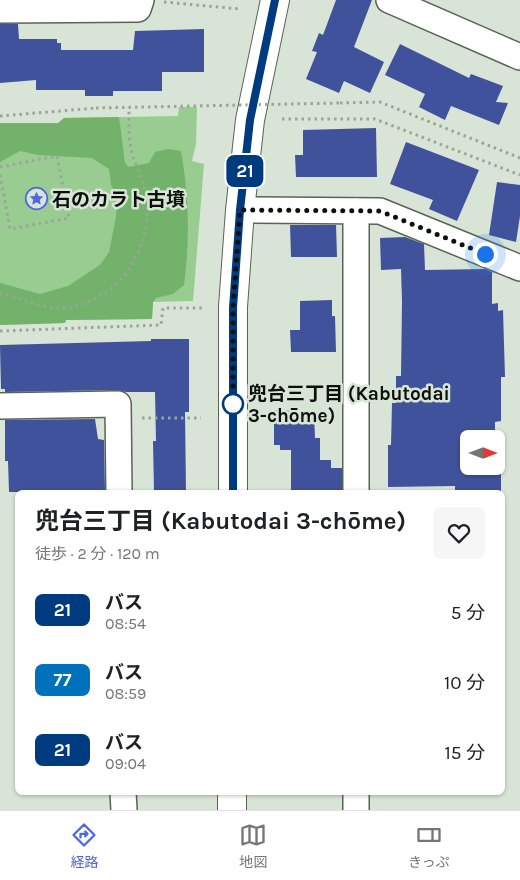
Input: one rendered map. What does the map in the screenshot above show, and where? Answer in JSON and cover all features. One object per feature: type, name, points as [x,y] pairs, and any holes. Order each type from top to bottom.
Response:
[{"type":"main road","points":[[233,490],[233,308],[240,210],[250,120],[275,0]]},
{"type":"main road","points":[[232,795],[232,810]]},
{"type":"street","points":[[0,10],[138,9],[140,0]]},
{"type":"street","points":[[389,0],[520,57]]},
{"type":"street","points":[[240,210],[380,211],[520,268]]},
{"type":"street","points":[[356,211],[356,490]]},
{"type":"street","points":[[0,406],[118,404],[120,490]]},
{"type":"street","points":[[124,795],[124,810]]},
{"type":"street","points":[[356,795],[356,810]]},
{"type":"path","points":[[140,0],[240,8]]},
{"type":"path","points":[[0,116],[96,108],[380,102],[520,158]]},
{"type":"path","points":[[0,293],[53,307],[62,308],[80,304],[108,291],[124,276],[136,259],[142,244],[148,215],[143,181],[129,141],[130,107]]},
{"type":"path","points":[[282,120],[376,119],[520,175]]},
{"type":"path","points":[[0,167],[57,156],[69,218],[10,229],[2,200],[0,174]]},
{"type":"path","points":[[0,332],[161,325],[163,308],[204,308]]},
{"type":"path","points":[[118,418],[201,418]]},
{"type":"green space","points":[[179,107],[197,107],[196,144],[192,161],[204,164],[193,301],[153,302],[152,319],[66,320],[65,323],[0,325],[0,123],[59,123],[64,118],[178,116]]},
{"type":"green space","points":[[119,117],[125,163],[129,167],[149,163],[155,152],[168,149],[181,151],[188,218],[184,285],[173,294],[156,298],[153,302],[152,319],[66,320],[65,323],[0,325],[0,283],[40,294],[68,286],[100,265],[109,252],[116,217],[117,196],[111,185],[109,169],[92,158],[38,155],[20,151],[0,162],[0,123],[58,123],[64,118]]},
{"type":"building","points":[[336,0],[372,0],[354,47],[384,62],[370,93],[344,81],[339,93],[306,79],[317,52],[312,51],[319,33],[323,35]]},
{"type":"building","points":[[0,24],[18,24],[19,39],[57,39],[57,43],[61,43],[61,50],[133,50],[135,31],[204,29],[204,72],[162,72],[162,91],[113,91],[113,96],[85,96],[85,90],[36,90],[36,80],[0,83]]},
{"type":"building","points":[[400,44],[469,78],[471,74],[503,86],[496,102],[508,103],[499,125],[451,106],[445,120],[419,107],[425,94],[385,75]]},
{"type":"building","points":[[376,128],[377,177],[296,177],[295,155],[303,155],[303,130]]},
{"type":"building","points":[[406,142],[479,170],[457,221],[429,209],[433,200],[390,184]]},
{"type":"building","points":[[497,182],[520,185],[520,216],[516,242],[489,235]]},
{"type":"building","points":[[290,225],[336,225],[337,257],[291,257]]},
{"type":"building","points":[[405,237],[424,244],[425,270],[485,269],[492,272],[492,304],[498,303],[498,311],[503,310],[505,377],[501,377],[501,421],[495,422],[495,430],[460,430],[460,475],[501,475],[501,490],[455,490],[455,486],[388,487],[388,445],[391,445],[392,403],[396,403],[396,376],[401,376],[401,269],[381,270],[380,238]]},
{"type":"building","points":[[332,300],[332,316],[335,316],[336,352],[291,352],[290,330],[300,330],[300,301]]},
{"type":"building","points":[[151,339],[189,339],[189,412],[185,412],[186,490],[154,490],[153,441],[156,441],[155,392],[126,392],[118,390],[5,392],[5,389],[1,389],[0,345],[151,341]]},
{"type":"building","points":[[274,410],[314,411],[315,438],[320,438],[320,460],[331,460],[331,468],[342,468],[342,490],[291,490],[291,450],[280,450],[280,445],[274,445]]},
{"type":"building","points":[[95,419],[98,439],[104,440],[105,490],[15,490],[15,492],[9,492],[8,461],[5,461],[5,420]]},
{"type":"bus line","name":"21","points":[[233,490],[233,308],[240,210],[250,120],[275,0]]},
{"type":"place","name":"石のカラト古墳","points":[[36,199]]},
{"type":"place","name":"兜台三丁目 (Kabutodai 3-chōme)","points":[[233,404]]},
{"type":"route","points":[[233,404],[233,308],[240,210],[380,211],[485,254]]}]
